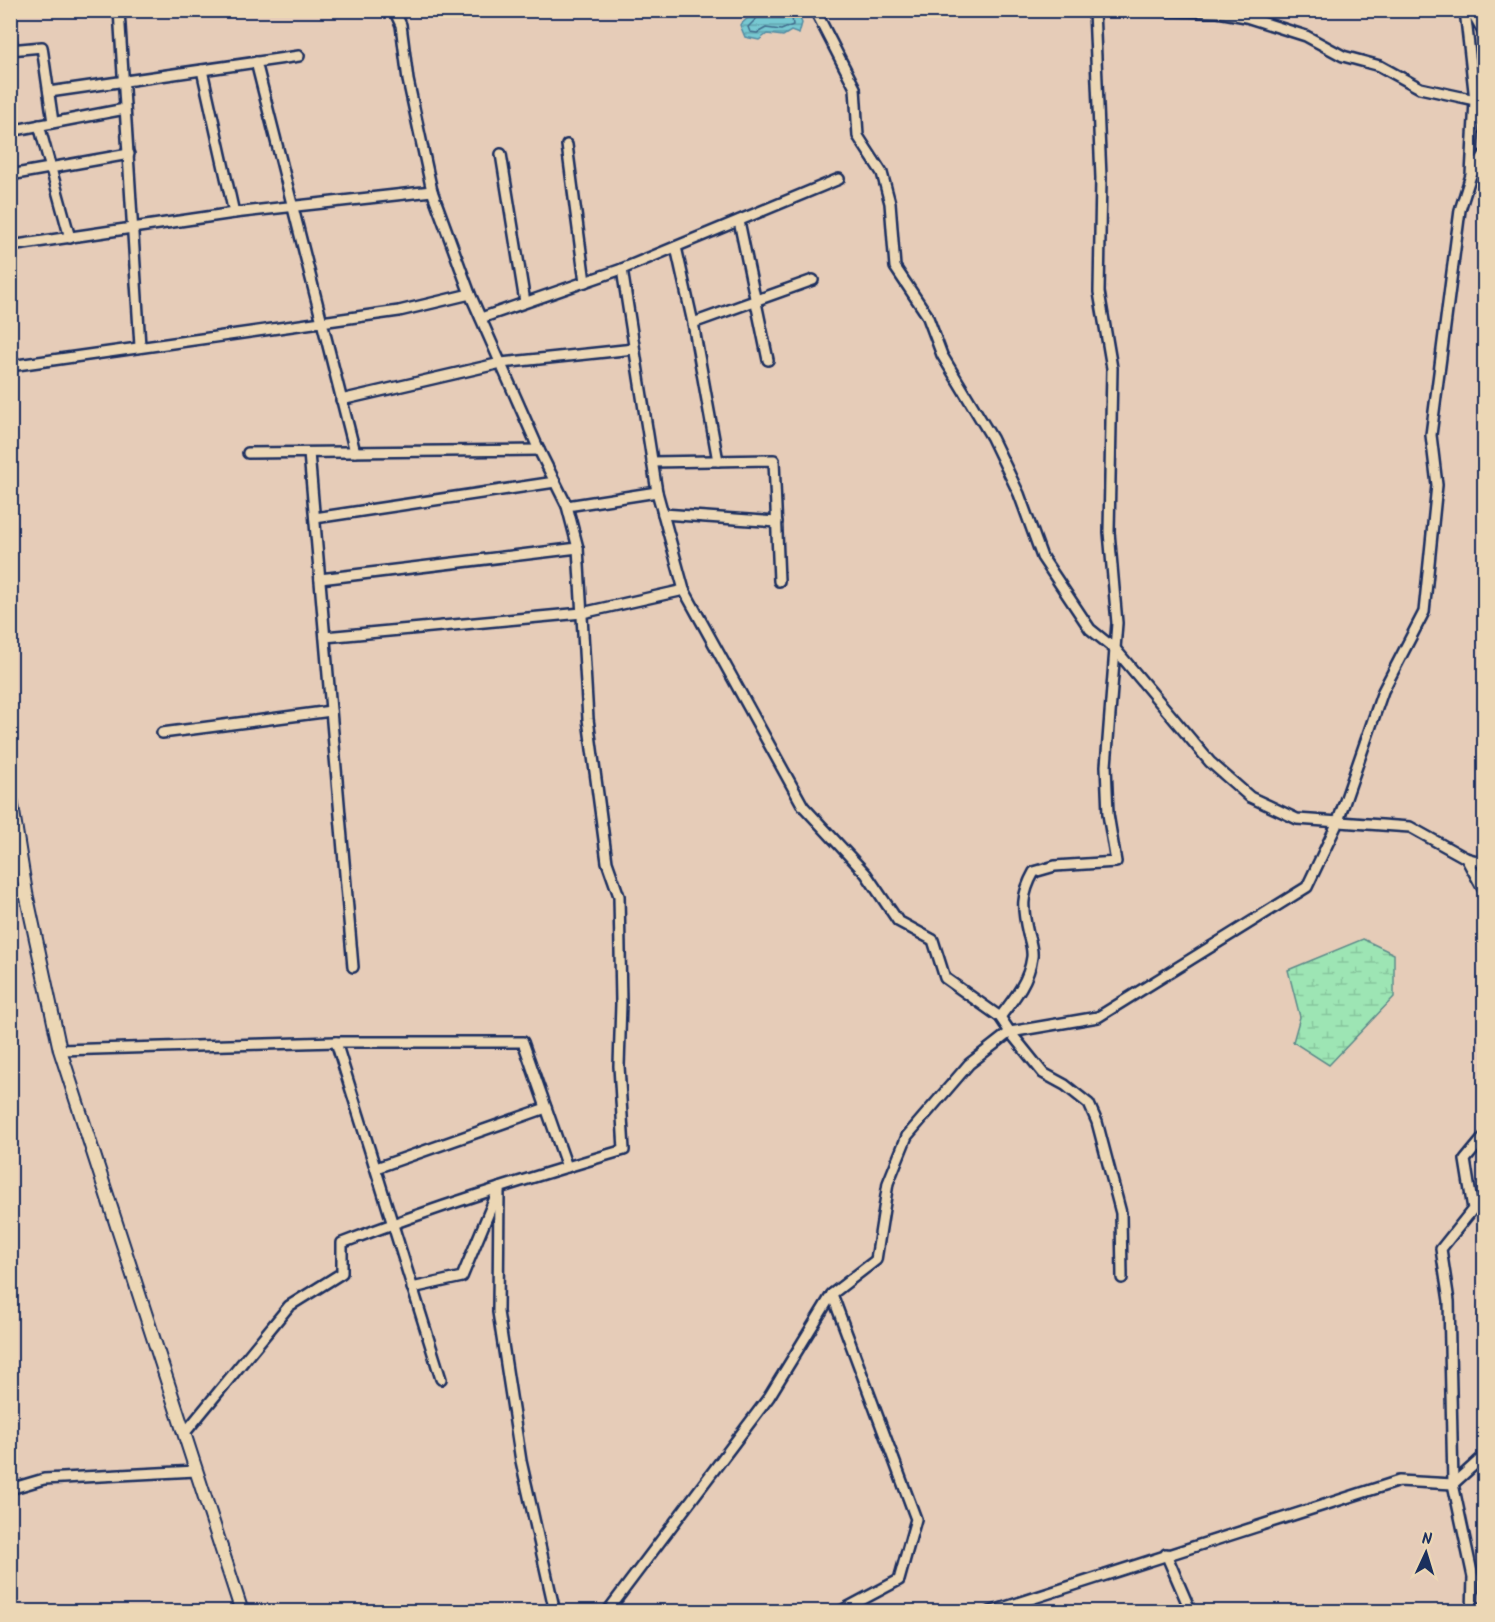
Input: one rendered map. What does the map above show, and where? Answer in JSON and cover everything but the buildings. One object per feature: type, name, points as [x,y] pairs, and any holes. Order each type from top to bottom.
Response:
[{"type":"main road","points":[[10,793],[26,892],[60,1050],[243,1611]]},
{"type":"street","points":[[119,10],[135,230],[140,346]]},
{"type":"street","points":[[184,1434],[289,1306],[342,1273],[342,1244],[393,1223],[624,1150],[619,1066],[621,1003],[619,896],[608,862],[588,719],[578,548],[567,506],[538,450],[470,294],[432,191],[408,80],[401,25],[394,10]]},
{"type":"street","points":[[815,10],[855,88],[858,136],[882,173],[890,203],[895,267],[927,315],[942,355],[992,438],[1019,494],[1042,557],[1090,629],[1116,650],[1210,762],[1250,796],[1297,819],[1336,824],[1410,827],[1466,858],[1485,863]]},
{"type":"street","points":[[1000,1017],[1019,993],[1030,968],[1033,954],[1024,916],[1023,891],[1034,872],[1054,866],[1116,862],[1108,814],[1106,766],[1117,623],[1109,532],[1112,368],[1099,292],[1101,178],[1094,10]]},
{"type":"street","points":[[1137,10],[1218,11],[1246,17],[1306,36],[1343,56],[1380,66],[1420,88],[1474,100]]},
{"type":"street","points":[[1465,10],[1474,100],[1472,175]]},
{"type":"street","points":[[1471,10],[1485,33]]},
{"type":"street","points":[[10,34],[12,50],[42,46],[53,122]]},
{"type":"street","points":[[49,92],[299,56]]},
{"type":"street","points":[[256,62],[355,452]]},
{"type":"street","points":[[202,70],[234,213]]},
{"type":"street","points":[[10,130],[125,108]]},
{"type":"street","points":[[39,125],[70,238]]},
{"type":"street","points":[[567,145],[585,282]]},
{"type":"street","points":[[10,175],[129,154]]},
{"type":"street","points":[[501,154],[525,302]]},
{"type":"street","points":[[607,1611],[769,1397],[832,1294],[876,1260],[888,1183],[907,1136],[969,1064],[1010,1032],[1098,1017],[1307,887],[1336,824],[1383,691],[1424,612],[1437,485],[1431,435],[1460,210],[1472,175],[1485,154]]},
{"type":"street","points":[[481,318],[622,269],[839,179]]},
{"type":"street","points":[[10,246],[135,230],[234,213],[432,191]]},
{"type":"street","points":[[739,221],[768,360]]},
{"type":"street","points":[[676,247],[693,323],[718,461]]},
{"type":"street","points":[[622,269],[657,492],[684,590],[803,806],[866,874],[898,921],[933,940],[945,978],[1000,1017],[1043,1073],[1065,1085],[1089,1104],[1121,1213],[1122,1278]]},
{"type":"street","points":[[693,323],[813,280]]},
{"type":"street","points":[[10,366],[399,311],[470,294]]},
{"type":"street","points":[[342,400],[501,363],[634,349]]},
{"type":"street","points":[[248,453],[538,450]]},
{"type":"street","points":[[309,453],[353,967]]},
{"type":"street","points":[[652,462],[774,460],[779,582]]},
{"type":"street","points":[[315,518],[555,482]]},
{"type":"street","points":[[567,506],[657,492]]},
{"type":"street","points":[[663,514],[777,522]]},
{"type":"street","points":[[320,579],[578,548]]},
{"type":"street","points":[[325,637],[582,613],[684,590]]},
{"type":"street","points":[[162,733],[331,711]]},
{"type":"street","points":[[1466,858],[1485,891]]},
{"type":"street","points":[[10,894],[26,892]]},
{"type":"street","points":[[60,1050],[336,1042],[524,1042],[567,1167]]},
{"type":"street","points":[[336,1042],[441,1379]]},
{"type":"street","points":[[376,1168],[546,1108]]},
{"type":"street","points":[[1472,1611],[1473,1577],[1453,1484],[1449,1301],[1441,1248],[1473,1209],[1465,1160],[1485,1137]]},
{"type":"street","points":[[412,1288],[462,1277],[499,1188]]},
{"type":"street","points":[[499,1188],[498,1312],[521,1461],[555,1611]]},
{"type":"street","points":[[832,1294],[916,1519],[899,1580],[839,1611]]},
{"type":"street","points":[[990,1611],[1399,1481],[1453,1484],[1485,1456]]},
{"type":"street","points":[[10,1489],[44,1479],[196,1471]]},
{"type":"street","points":[[1166,1554],[1191,1611]]},
{"type":"green space","points":[[1363,939],[1394,954],[1394,997],[1329,1065],[1293,1042],[1300,1017],[1288,970]]},
{"type":"water","points":[[756,11],[797,11],[802,23],[799,34],[791,31],[783,36],[767,34],[759,40],[745,37],[740,25]]}]
